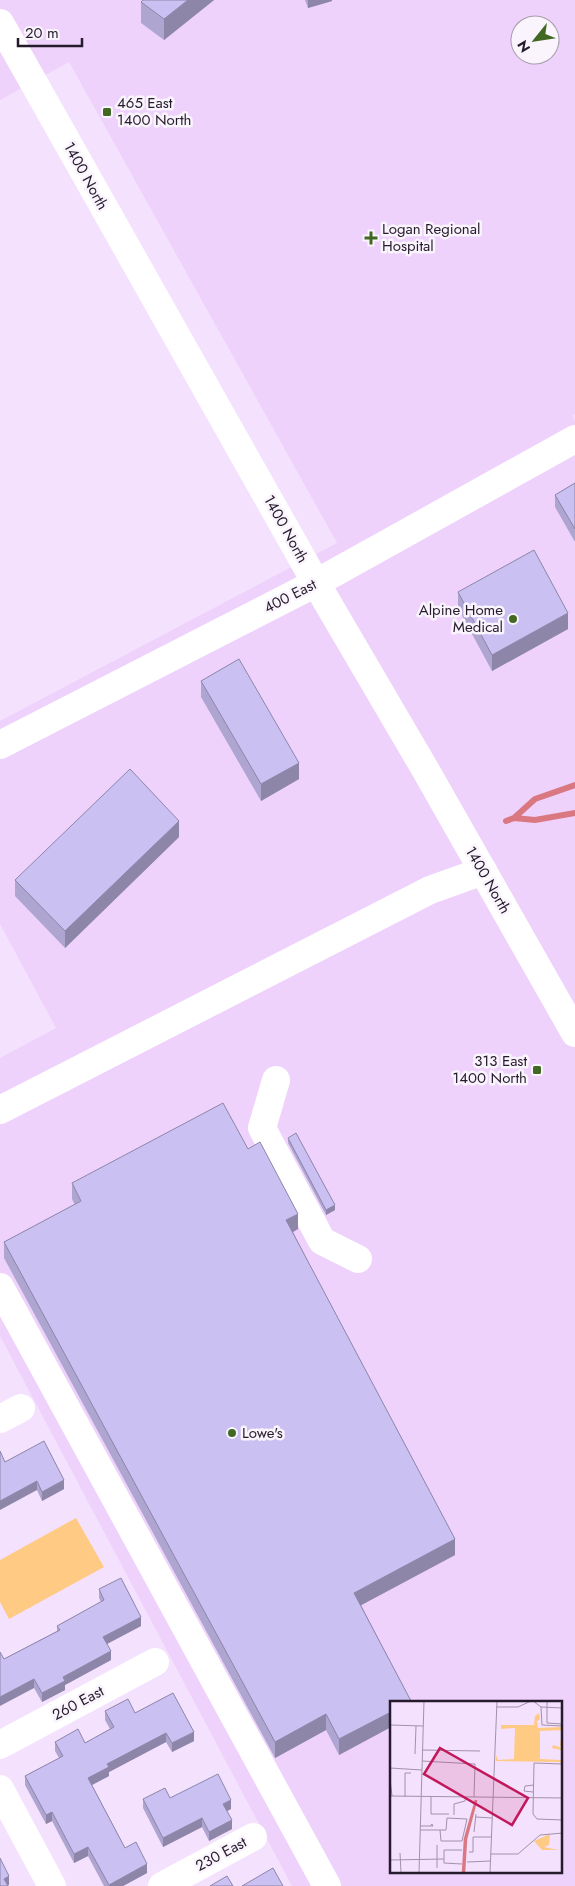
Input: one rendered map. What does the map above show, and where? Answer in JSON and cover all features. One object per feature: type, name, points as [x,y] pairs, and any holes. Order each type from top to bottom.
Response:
[{"type":"main road","name":"1400 North","points":[[0,23],[316,583],[483,871],[568,1004],[575,1033]]},
{"type":"main road","name":"400 East","points":[[0,745],[316,583],[575,440]]},
{"type":"main road","points":[[0,1110],[430,890],[483,871]]},
{"type":"main road","points":[[276,1080],[262,1128],[322,1241],[358,1259]]},
{"type":"main road","points":[[0,1287],[327,1886]]},
{"type":"main road","name":"260 East","points":[[0,1745],[155,1662]]},
{"type":"main road","points":[[0,1789],[52,1886]]},
{"type":"main road","name":"230 East","points":[[162,1886],[253,1837]]},
{"type":"shaded area","points":[[0,0],[575,0],[575,414],[572,415],[575,421],[575,1886],[292,1886],[0,1336],[0,1058],[56,1028],[0,924],[0,721],[337,543],[69,62],[0,100]]},
{"type":"shaded area","points":[[76,1518],[104,1567],[9,1619],[0,1602],[0,1560]]},
{"type":"building","points":[[143,0],[188,0],[164,19],[141,2]]},
{"type":"building","points":[[575,483],[575,529],[555,495]]},
{"type":"building","name":"Alpine Home Medical","points":[[534,550],[568,613],[492,655],[458,592]]},
{"type":"building","points":[[239,659],[299,763],[261,784],[201,681]]},
{"type":"building","points":[[130,769],[179,821],[65,931],[15,880]]},
{"type":"building","points":[[223,1103],[248,1149],[260,1142],[298,1214],[286,1220],[455,1539],[354,1593],[411,1701],[390,1701],[390,1713],[339,1739],[326,1714],[275,1742],[4,1242],[81,1201],[72,1183]]},
{"type":"building","points":[[296,1133],[335,1205],[326,1210],[288,1138]]},
{"type":"building","points":[[44,1441],[64,1480],[42,1492],[37,1481],[0,1501],[0,1451],[5,1462]]},
{"type":"building","points":[[121,1578],[141,1617],[103,1637],[111,1651],[63,1677],[65,1681],[42,1693],[34,1679],[0,1697],[0,1652],[4,1659],[60,1630],[57,1626],[104,1600],[99,1589]]},
{"type":"building","points":[[173,1693],[194,1732],[172,1743],[166,1733],[107,1764],[109,1767],[88,1778],[125,1848],[136,1842],[147,1864],[109,1885],[88,1847],[74,1854],[52,1812],[46,1815],[25,1776],[63,1756],[55,1742],[78,1729],[85,1743],[114,1727],[105,1711],[128,1699],[135,1713]]},
{"type":"building","points":[[218,1774],[231,1800],[223,1804],[232,1820],[209,1832],[202,1818],[163,1838],[143,1799],[165,1788],[170,1798]]},
{"type":"building","points":[[0,1858],[9,1876],[4,1879],[8,1886],[0,1886]]},
{"type":"building","points":[[273,1868],[283,1886],[242,1886]]},
{"type":"building","points":[[227,1876],[233,1886],[210,1886]]},
{"type":"waterway","points":[[514,818],[535,799],[575,785]]},
{"type":"waterway","points":[[506,821],[514,818],[535,820],[575,813]]},
{"type":"place","name":"465 East 1400 North","points":[[107,112]]},
{"type":"place","name":"Logan Regional Hospital","points":[[371,238]]},
{"type":"place","name":"Alpine Home Medical","points":[[513,619]]},
{"type":"place","name":"313 East 1400 North","points":[[537,1070]]},
{"type":"place","name":"Lowe's","points":[[232,1433]]}]
